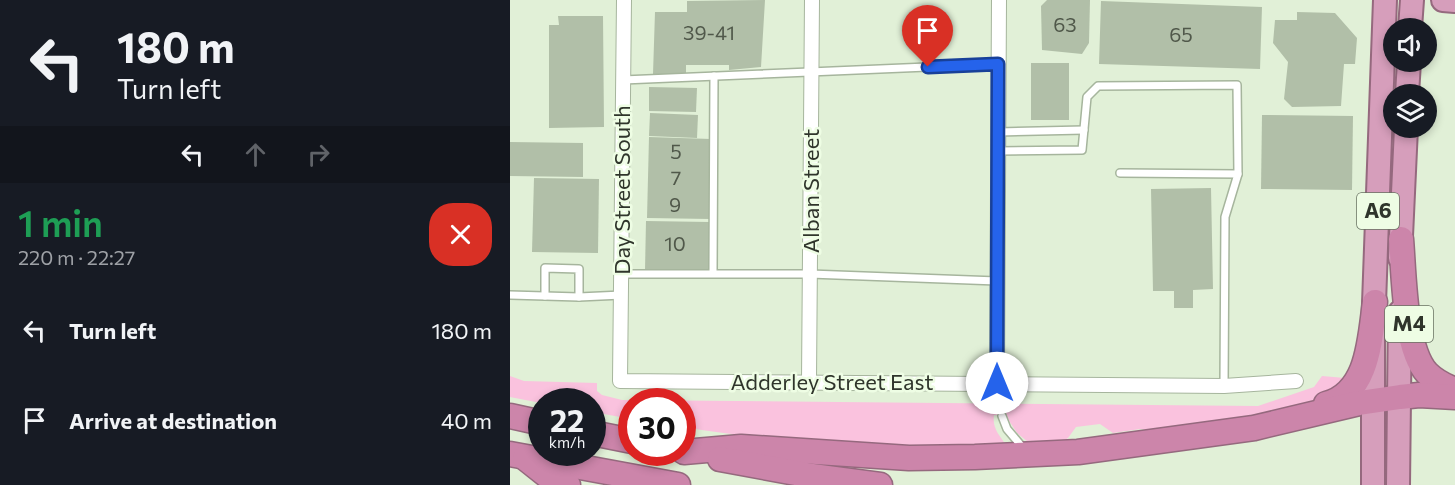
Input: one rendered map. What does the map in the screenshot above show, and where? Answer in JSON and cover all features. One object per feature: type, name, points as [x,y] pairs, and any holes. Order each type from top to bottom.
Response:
[{"type":"highway","name":"A6","points":[[1373,485],[1373,331],[1385,0]]},
{"type":"highway","points":[[1411,18],[1412,0]]},
{"type":"highway","points":[[1443,0],[1455,1]]},
{"type":"highway","name":"A6","points":[[1398,485],[1399,275],[1406,138]]},
{"type":"highway","name":"M4","points":[[1401,239],[1413,348],[1429,375],[1455,390]]},
{"type":"highway","points":[[1142,445],[1261,420],[1338,400],[1355,386],[1360,374],[1370,339],[1375,302]]},
{"type":"highway","points":[[696,451],[741,447],[909,458],[1078,452],[1254,428],[1400,397],[1419,395],[1455,397]]},
{"type":"highway","points":[[510,416],[528,420]]},
{"type":"highway","points":[[696,454],[812,476],[880,485]]},
{"type":"highway","points":[[517,455],[554,481],[568,485]]},
{"type":"highway","points":[[517,455],[678,485]]},
{"type":"street","name":"Day Street South","points":[[620,381],[624,0]]},
{"type":"street","name":"Alban Street","points":[[809,381],[812,0]]},
{"type":"street","points":[[997,383],[999,0]]},
{"type":"street","name":"Adderley Street East","points":[[620,381],[1224,386],[1296,381]]},
{"type":"lane","points":[[623,80],[998,64]]},
{"type":"lane","points":[[713,273],[714,76]]},
{"type":"lane","points":[[998,151],[1082,150],[1087,97],[1098,86],[1238,85],[1238,174],[1225,217],[1224,386]]},
{"type":"lane","points":[[998,132],[1084,130]]},
{"type":"lane","points":[[1120,173],[1238,174]]},
{"type":"lane","points":[[545,296],[545,268],[579,269],[579,297]]},
{"type":"lane","points":[[622,274],[810,274],[997,281]]},
{"type":"lane","points":[[510,295],[579,297],[622,295]]},
{"type":"lane","points":[[1002,416],[1003,422],[1013,437],[1030,455]]},
{"type":"shaded area","points":[[510,376],[524,381],[597,383],[597,388],[528,388],[528,400],[510,397]]},
{"type":"shaded area","points":[[1322,376],[1345,378],[1329,398],[1226,423],[1113,433],[1100,424],[1076,427],[1068,438],[1059,444],[1028,442],[1017,433],[1006,416],[994,415],[995,428],[1006,445],[844,444],[696,429],[696,401],[1258,406],[1314,387]]},
{"type":"shaded area","points":[[606,396],[618,399],[618,417],[606,414]]},
{"type":"building","points":[[765,0],[761,67],[729,70],[729,65],[686,65],[686,74],[653,74],[655,12],[687,12],[687,1]]},
{"type":"building","points":[[1047,0],[1090,0],[1089,43],[1082,54],[1042,50],[1041,6]]},
{"type":"building","points":[[1101,1],[1262,7],[1260,69],[1099,64]]},
{"type":"building","points":[[1297,12],[1335,13],[1357,38],[1355,64],[1344,64],[1341,106],[1292,107],[1284,99],[1288,62],[1273,43],[1275,20],[1297,20]]},
{"type":"building","points":[[558,16],[603,16],[604,127],[549,128],[549,25],[559,25]]},
{"type":"building","points":[[1031,63],[1069,63],[1069,120],[1031,120]]},
{"type":"building","points":[[649,87],[697,88],[696,112],[649,111]]},
{"type":"building","points":[[650,113],[698,115],[697,138],[649,136]]},
{"type":"building","points":[[1262,115],[1353,116],[1352,190],[1261,189]]},
{"type":"building","points":[[649,137],[711,139],[710,219],[647,218]]},
{"type":"building","points":[[510,142],[583,143],[583,177],[510,176]]},
{"type":"building","points":[[534,178],[599,179],[598,253],[532,252]]},
{"type":"building","points":[[1211,188],[1213,289],[1193,290],[1193,308],[1174,308],[1174,291],[1153,291],[1151,189]]},
{"type":"building","points":[[646,221],[710,222],[709,271],[645,270]]},
{"type":"route","points":[[928,67],[998,64],[997,383]]}]
